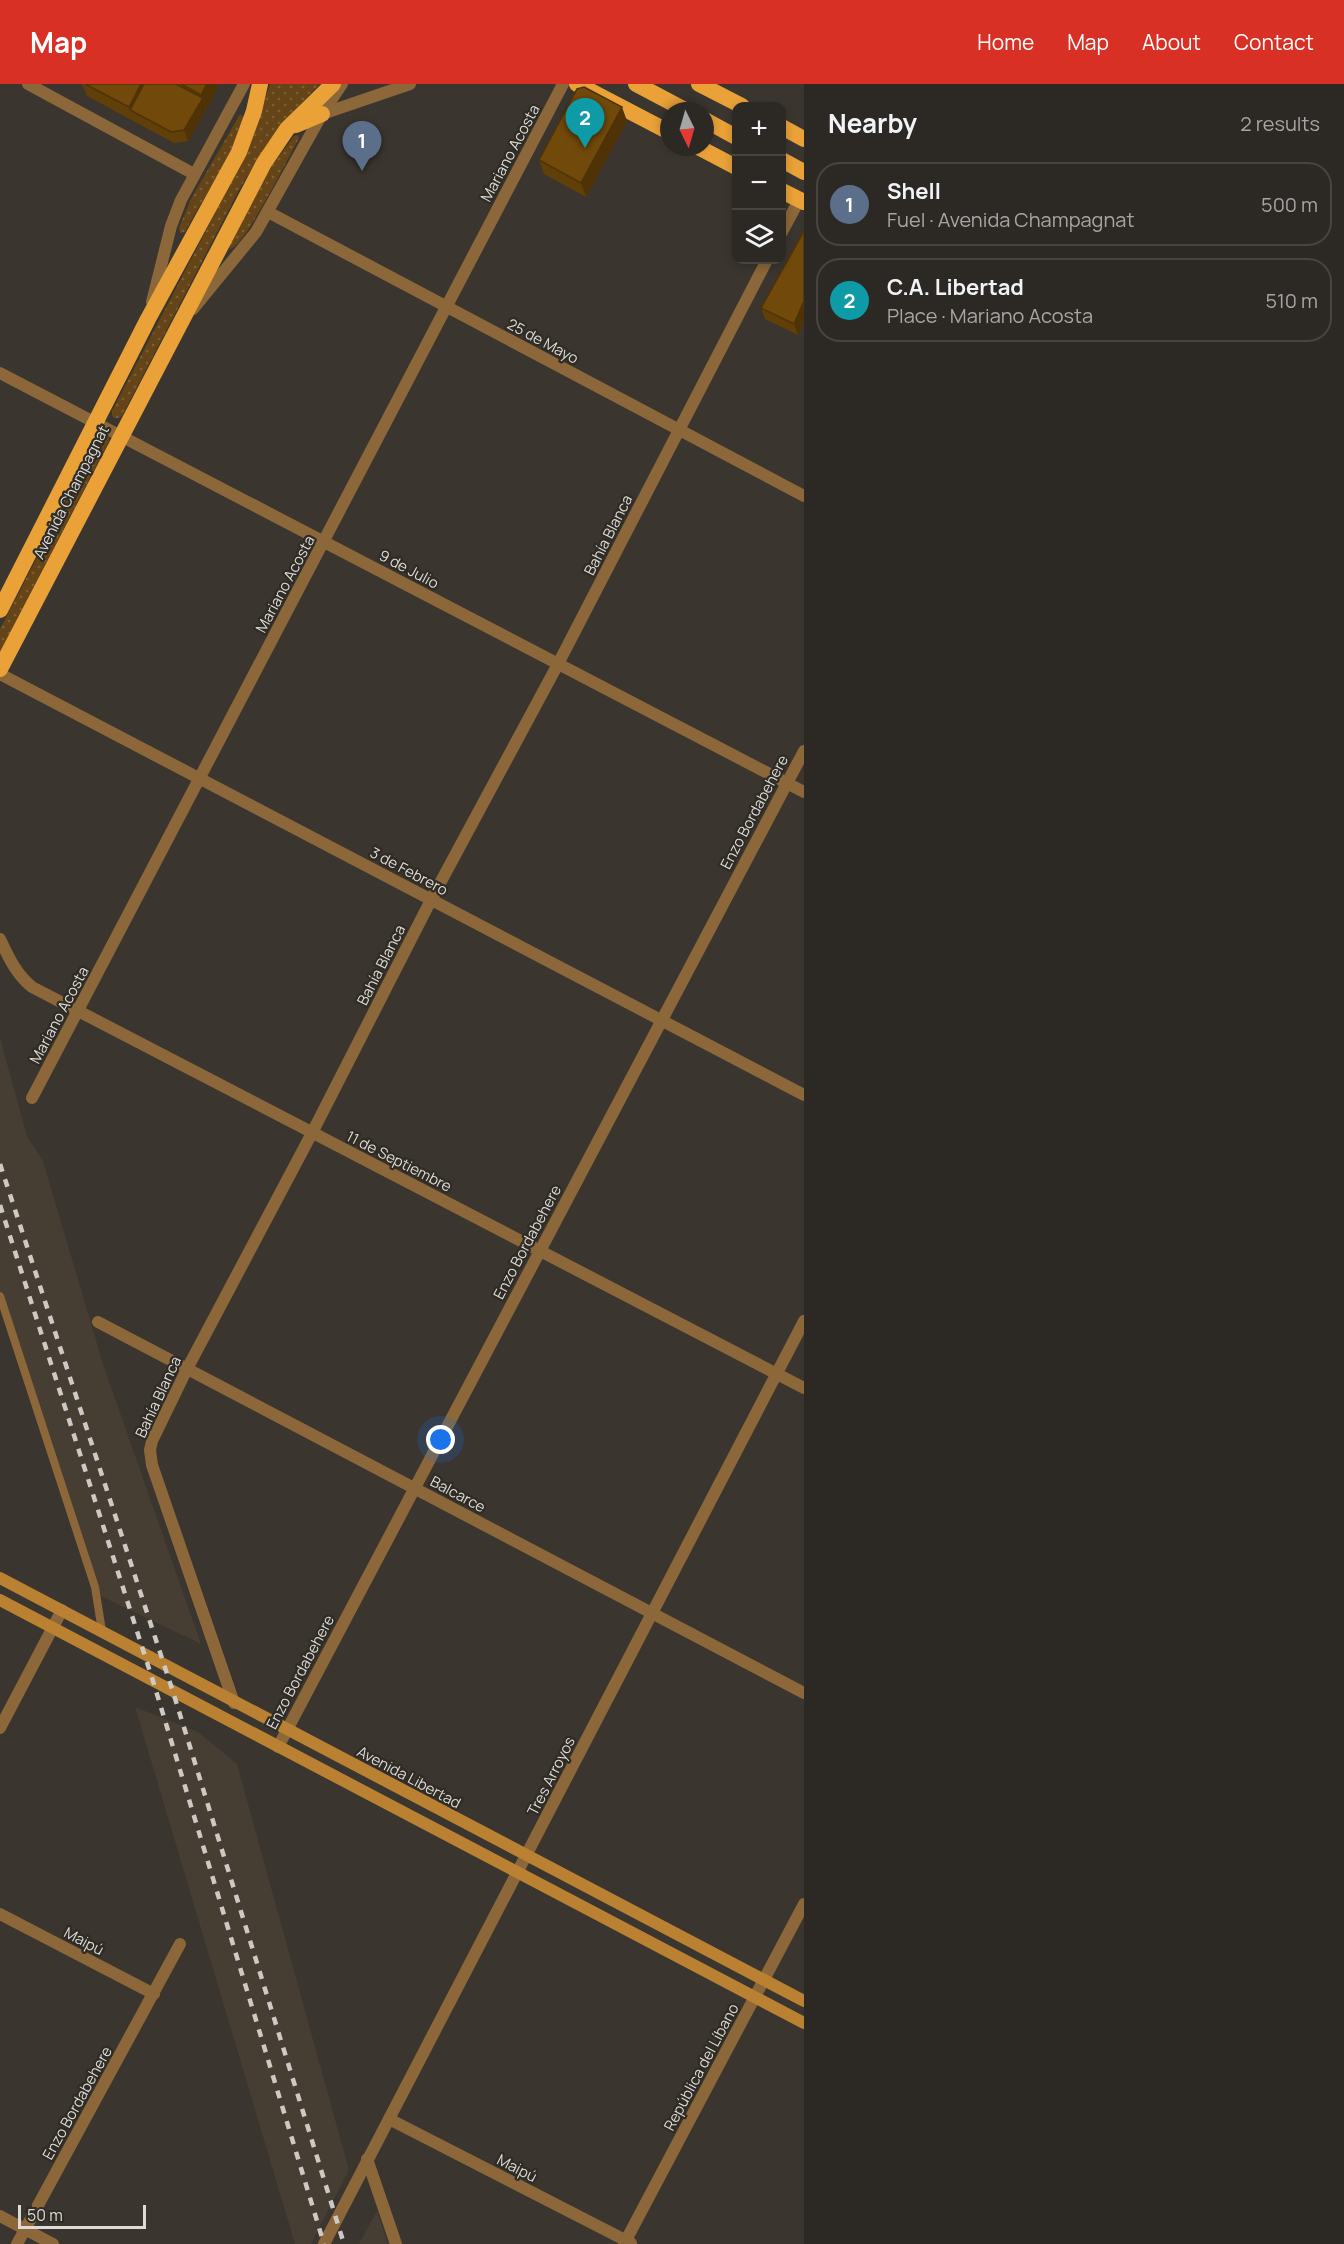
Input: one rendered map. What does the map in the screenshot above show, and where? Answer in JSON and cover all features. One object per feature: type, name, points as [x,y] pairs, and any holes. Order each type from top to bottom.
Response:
[{"type":"highway","points":[[250,84],[254,111]]},
{"type":"highway","name":"Avenida Champagnat","points":[[0,610],[148,319],[239,152],[254,111],[260,84]]},
{"type":"highway","name":"Avenida Champagnat","points":[[0,671],[264,163],[287,129],[333,84]]},
{"type":"highway","points":[[577,84],[660,127]]},
{"type":"highway","points":[[636,84],[670,102]]},
{"type":"highway","points":[[699,84],[734,102]]},
{"type":"highway","points":[[287,129],[322,114]]},
{"type":"highway","points":[[714,125],[732,135]]},
{"type":"highway","points":[[786,129],[804,139]]},
{"type":"highway","points":[[714,155],[732,165]]},
{"type":"highway","points":[[786,162],[804,172]]},
{"type":"highway","points":[[786,193],[801,201]]},
{"type":"main road","name":"Avenida Libertad","points":[[0,1578],[804,2001]]},
{"type":"main road","points":[[0,1600],[804,2023]]},
{"type":"street","points":[[28,84],[194,174]]},
{"type":"street","name":"Avenida Champagnat","points":[[148,319],[171,226],[194,174],[244,84]]},
{"type":"street","name":"Avenida Champagnat","points":[[175,331],[250,240],[322,114],[342,84]]},
{"type":"street","points":[[322,114],[410,84]]},
{"type":"street","name":"Mariano Acosta","points":[[32,1098],[563,84]]},
{"type":"street","points":[[786,225],[801,201]]},
{"type":"street","name":"25 de Mayo","points":[[268,212],[804,496]]},
{"type":"street","name":"Bahía Blanca","points":[[234,1703],[151,1458],[152,1441],[187,1369],[312,1133],[431,900],[558,664],[765,264]]},
{"type":"street","name":"9 de Julio","points":[[0,373],[804,792]]},
{"type":"street","name":"3 de Febrero","points":[[0,671],[200,779],[804,1095]]},
{"type":"street","name":"Enzo Bordabehere","points":[[278,1747],[804,751]]},
{"type":"street","name":"11 de Septiembre","points":[[0,939],[20,978],[32,987],[804,1388]]},
{"type":"street","name":"Tres Arroyos","points":[[324,2244],[804,1321]]},
{"type":"street","name":"Balcarce","points":[[98,1322],[804,1693]]},
{"type":"street","points":[[0,1728],[62,1610]]},
{"type":"street","name":"República del Líbano","points":[[627,2243],[804,1904]]},
{"type":"street","name":"Maipú","points":[[0,1914],[154,1995]]},
{"type":"street","name":"Enzo Bordabehere","points":[[17,2244],[180,1944]]},
{"type":"street","name":"Maipú","points":[[389,2120],[627,2243]]},
{"type":"street","points":[[368,2159],[396,2244]]},
{"type":"street","points":[[0,2216],[52,2244]]},
{"type":"lane","points":[[0,1296],[95,1587],[102,1631]]},
{"type":"shaded area","points":[[270,84],[320,84],[286,121],[248,175],[122,416],[114,418],[112,411],[248,150]]},
{"type":"shaded area","points":[[240,114],[243,117],[240,128],[227,158],[185,232],[180,233],[179,228],[191,199]]},
{"type":"shaded area","points":[[298,135],[299,138],[256,217],[246,233],[230,249],[229,245],[273,164],[294,136]]},
{"type":"shaded area","points":[[105,434],[109,436],[109,441],[0,652],[0,629],[100,436]]},
{"type":"shaded area","points":[[0,1038],[27,1136],[43,1161],[103,1364],[201,1644],[94,1593],[0,1302]]},
{"type":"shaded area","points":[[135,1707],[198,1732],[237,1764],[349,2170],[311,2244],[295,2244]]},
{"type":"shaded area","points":[[377,2211],[388,2244],[359,2244]]},
{"type":"building","points":[[85,84],[141,84],[129,107]]},
{"type":"building","points":[[144,84],[176,84],[203,98],[184,130],[171,132],[130,110]]},
{"type":"building","points":[[181,84],[207,84],[201,95]]},
{"type":"building","points":[[584,87],[622,107],[581,183],[539,160],[577,89]]},
{"type":"building","points":[[804,231],[804,303],[794,324],[761,308]]},
{"type":"railway","points":[[0,1164],[173,1692],[344,2244]]},
{"type":"railway","points":[[0,1205],[153,1681],[324,2244]]},
{"type":"place","name":"C.A. Libertad","points":[[585,148]]},
{"type":"place","name":"Shell","points":[[362,171]]}]
